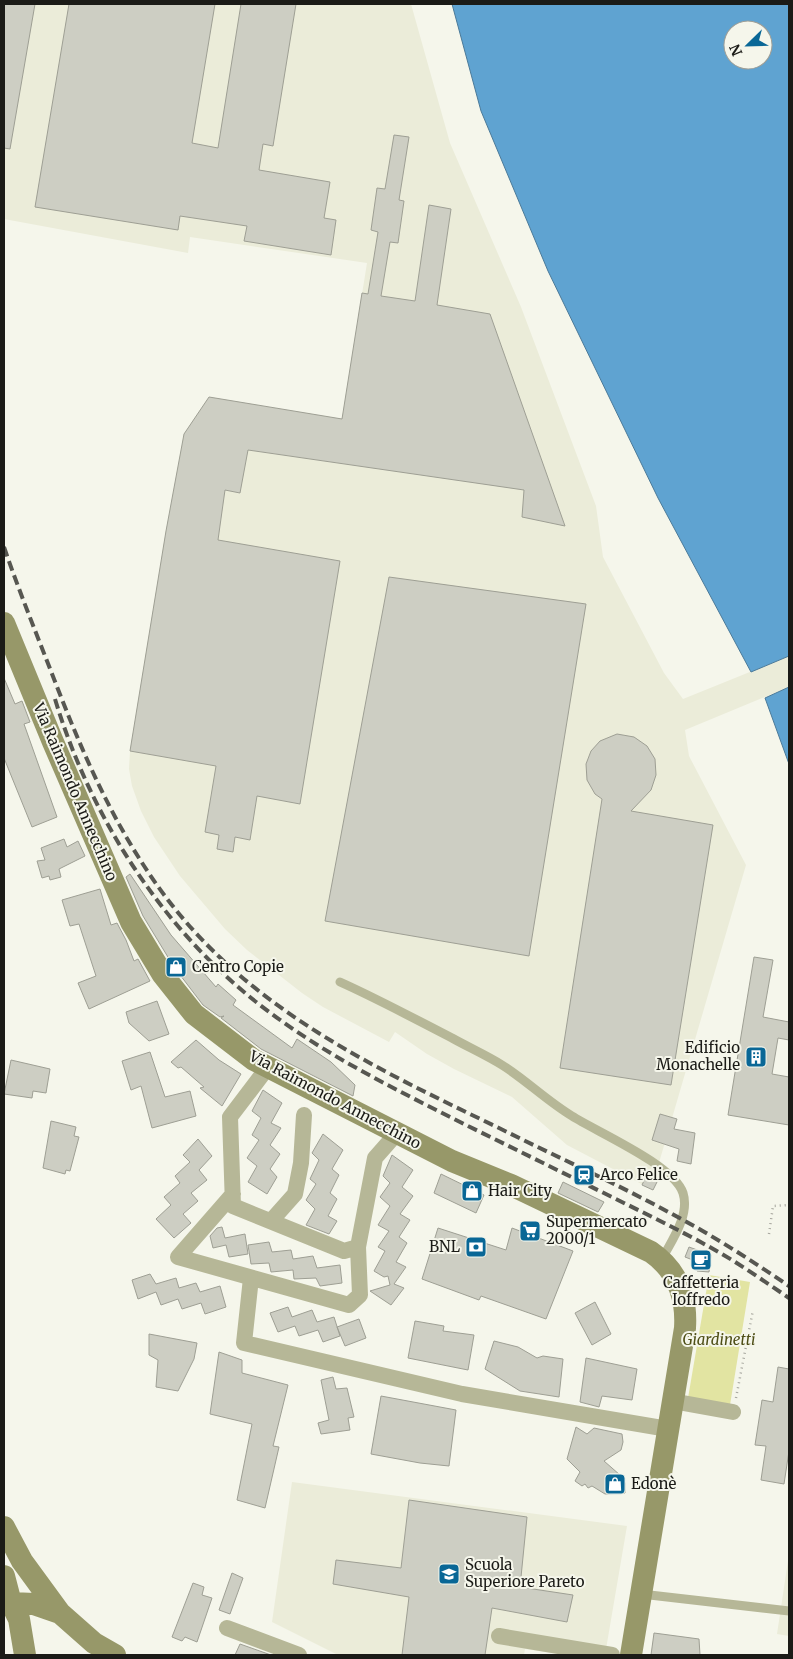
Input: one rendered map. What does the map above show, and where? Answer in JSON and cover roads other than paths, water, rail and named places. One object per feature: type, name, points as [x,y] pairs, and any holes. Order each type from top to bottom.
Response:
[{"type":"street","name":"Via Raimondo Annecchino","points":[[4,623],[131,922],[163,975],[194,1014],[254,1060],[452,1161],[511,1185],[651,1252],[662,1260],[672,1272],[680,1286],[686,1316],[631,1655]]},
{"type":"street","points":[[268,1067],[230,1117],[233,1206],[344,1251],[358,1247]]},
{"type":"street","points":[[271,1221],[294,1194],[301,1163],[304,1115]]},
{"type":"street","points":[[233,1194],[178,1257],[348,1305],[360,1295],[358,1247],[375,1158],[397,1132]]},
{"type":"street","points":[[251,1278],[244,1344],[462,1394],[668,1429]]},
{"type":"street","points":[[672,1402],[733,1412]]},
{"type":"street","points":[[4,1527],[22,1562],[60,1613],[94,1643],[115,1655]]},
{"type":"street","points":[[4,1576],[11,1603],[19,1619],[25,1655]]},
{"type":"street","points":[[11,1603],[34,1604],[60,1613]]},
{"type":"street","points":[[11,1603],[8,1623],[12,1655]]},
{"type":"street","points":[[227,1628],[299,1655]]},
{"type":"street","points":[[499,1636],[612,1655]]},
{"type":"lane","points":[[340,982],[383,1002],[502,1065],[572,1116],[641,1154],[679,1184],[685,1205],[678,1230],[662,1260]]},
{"type":"lane","points":[[641,1594],[789,1611]]},
{"type":"water","points":[[452,4],[789,4],[789,656],[751,672],[658,498],[548,271],[481,111]]},
{"type":"water","points":[[789,687],[789,764],[765,698]]},
{"type":"railway","points":[[4,547],[65,708],[90,766],[117,821],[168,900],[202,940],[239,975],[278,1006],[364,1060],[661,1208],[724,1244],[789,1286]]},
{"type":"railway","points":[[55,699],[71,745],[112,833],[138,874],[167,913],[199,950],[234,984],[295,1030],[367,1074],[689,1236],[732,1260],[789,1298]]},
{"type":"place","name":"Centro Copie","points":[[176,967]]},
{"type":"place","name":"Edificio Monachelle","points":[[756,1057]]},
{"type":"place","name":"Arco Felice","points":[[584,1175]]},
{"type":"place","name":"Hair City","points":[[472,1191]]},
{"type":"place","name":"Supermercato 2000/1","points":[[530,1231]]},
{"type":"place","name":"BNL","points":[[476,1247]]},
{"type":"place","name":"Caffetteria Ioffredo","points":[[701,1260]]},
{"type":"place","name":"Edonè","points":[[615,1484]]},
{"type":"place","name":"Scuola Superiore Pareto","points":[[449,1574]]},
{"type":"park label","name":"Giardinetti","points":[[719,1340]]}]
